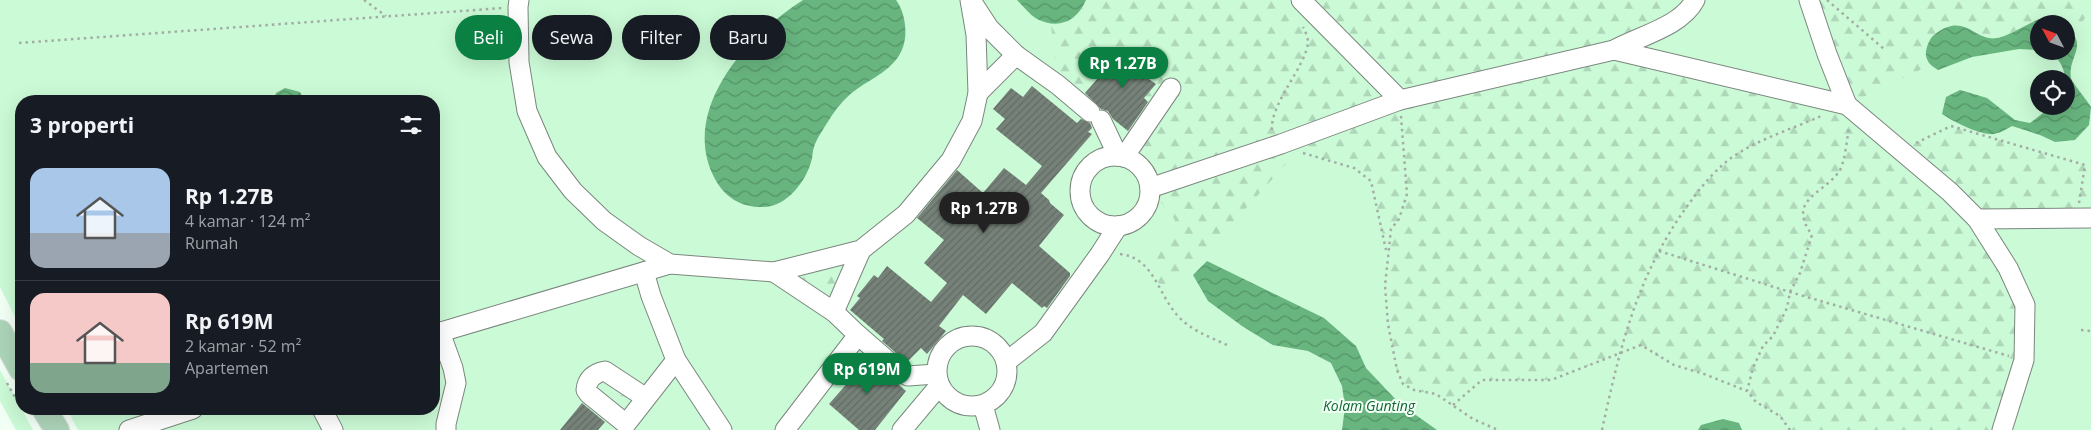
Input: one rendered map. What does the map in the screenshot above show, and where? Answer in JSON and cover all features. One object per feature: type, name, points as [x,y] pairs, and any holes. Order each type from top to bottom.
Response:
[{"type":"main road","points":[[0,332],[13,373]]},
{"type":"main road","points":[[47,415],[56,430]]},
{"type":"lane","points":[[970,0],[989,28],[1016,55],[1058,85],[1095,116],[1121,156]]},
{"type":"lane","points":[[440,332],[670,264],[774,272],[861,250],[906,214],[950,160],[972,121],[978,93],[976,35],[970,0]]},
{"type":"lane","points":[[1301,0],[1400,100]]},
{"type":"lane","points":[[1150,188],[1281,144],[1400,100],[1614,50],[1634,39],[1660,30],[1690,9],[1695,0]]},
{"type":"lane","points":[[1809,0],[1846,105]]},
{"type":"lane","points":[[518,4],[519,62],[527,111],[547,157],[573,191],[604,221],[639,246],[670,264]]},
{"type":"lane","points":[[1614,50],[1846,105],[1950,192],[1976,218],[2008,268],[2025,305],[2024,360],[2002,430]]},
{"type":"lane","points":[[978,93],[1016,55]]},
{"type":"lane","points":[[1121,156],[1171,88]]},
{"type":"lane","points":[[1121,156],[1134,161],[1142,168],[1150,188],[1148,202],[1142,213],[1131,222],[1118,226],[1106,225],[1096,220],[1087,212],[1082,202],[1080,191],[1085,174],[1096,161],[1107,157],[1121,156]]},
{"type":"lane","points":[[1976,218],[2084,218]]},
{"type":"lane","points":[[1006,362],[1043,333],[1118,226]]},
{"type":"lane","points":[[834,312],[861,250]]},
{"type":"lane","points":[[644,272],[651,296],[676,360],[722,430]]},
{"type":"lane","points":[[774,272],[834,312],[858,335],[908,376],[938,380]]},
{"type":"lane","points":[[785,430],[858,335]]},
{"type":"lane","points":[[972,335],[983,337],[994,343],[1002,351],[1006,362],[1007,376],[1002,390],[992,400],[983,405],[969,407],[960,405],[944,394],[938,380],[937,363],[942,352],[950,343],[960,337],[972,335]]},
{"type":"lane","points":[[440,340],[453,368],[456,383],[447,416],[446,430]]},
{"type":"lane","points":[[646,398],[605,371],[598,372],[590,377],[586,390],[630,427],[646,398],[676,360]]},
{"type":"lane","points":[[902,430],[938,380]]},
{"type":"lane","points":[[983,405],[990,430]]},
{"type":"lane","points":[[129,430],[175,415]]},
{"type":"lane","points":[[325,415],[333,430]]},
{"type":"path","points":[[364,0],[387,16]]},
{"type":"path","points":[[1827,0],[1884,49]]},
{"type":"path","points":[[18,43],[387,16],[518,4]]},
{"type":"path","points":[[1302,26],[1308,40],[1303,59],[1289,83],[1272,126],[1272,138],[1281,144],[1312,156],[1354,168],[1371,182],[1387,253]]},
{"type":"path","points":[[1400,100],[1407,194],[1399,220],[1391,229],[1385,286],[1388,324],[1397,370],[1404,384],[1414,390],[1436,394],[1473,419],[1498,430]]},
{"type":"path","points":[[1602,430],[1619,354],[1637,299],[1659,251],[1674,224],[1705,182],[1732,158],[1766,140],[1846,105],[1849,127],[1839,173],[1807,199],[1804,221],[1812,235],[1800,273],[1790,292],[1787,308],[1773,336],[1763,346],[1753,368],[1747,391]]},
{"type":"path","points":[[1901,150],[1951,126],[2085,165],[2091,163]]},
{"type":"path","points":[[2084,218],[2085,165]]},
{"type":"path","points":[[1659,251],[1790,292],[2024,360]]},
{"type":"path","points":[[1100,254],[1129,255],[1141,262],[1151,270],[1164,296],[1179,317],[1194,329],[1227,345]]},
{"type":"path","points":[[2081,330],[2091,331]]},
{"type":"path","points":[[1453,405],[1482,380],[1551,380],[1640,346],[1674,365],[1704,374],[1747,391],[1756,402],[1780,416],[1790,430]]},
{"type":"green space","points":[[0,0],[2091,0],[2091,430],[78,430],[70,415],[440,415],[440,95],[15,95],[15,317],[0,287]]},
{"type":"green space","points":[[1086,0],[1695,0],[1615,50],[1846,105],[1809,0],[2091,0],[2091,10],[2075,32],[2075,15],[2030,15],[2030,23],[2000,38],[1986,39],[1975,31],[1925,54],[1930,65],[1847,105],[1901,150],[1951,126],[2085,165],[2091,163],[2091,218],[1977,219],[2025,305],[2002,430],[1790,430],[1780,416],[1756,402],[1747,391],[1704,374],[1674,365],[1640,346],[1551,380],[1482,380],[1453,405],[1432,394],[1414,390],[1403,384],[1397,370],[1388,324],[1385,286],[1387,253],[1371,181],[1354,168],[1292,149],[1297,152],[1166,296],[1151,269],[1175,220],[1150,188],[1142,168],[1124,157],[1109,116],[1131,134],[1152,105],[1144,98],[1155,84],[1143,75],[1153,63],[1136,49],[1126,61],[1118,55],[1084,94],[1097,106],[1090,112],[1058,85],[1051,25],[1073,18],[1080,11]]},
{"type":"green space","points":[[861,250],[834,312],[774,272]]},
{"type":"green space","points":[[0,370],[15,397],[15,415],[25,415],[33,430],[16,430],[0,401]]},
{"type":"green space","points":[[598,372],[646,398],[626,424],[586,385]]},
{"type":"water","points":[[803,0],[896,0],[903,16],[905,41],[899,55],[888,68],[850,95],[834,112],[815,144],[812,160],[805,177],[794,191],[773,206],[749,206],[730,197],[715,179],[706,153],[705,127],[712,101],[724,77],[737,60],[786,60],[786,15],[782,15]]},
{"type":"water","points":[[1017,0],[1086,0],[1078,13],[1072,18],[1066,22],[1053,24],[1034,17]]},
{"type":"water","points":[[2030,24],[2030,50],[2019,49],[1972,57],[1938,70],[1930,64],[1926,56],[1930,39],[1945,28],[1963,27],[1984,37],[2005,36]]},
{"type":"water","points":[[2075,38],[2077,45],[2075,54]]},
{"type":"water","points":[[2058,60],[2073,60],[2071,70],[2063,70]]},
{"type":"water","points":[[2075,85],[2091,107],[2089,125],[2075,140],[2055,142],[2012,126],[1995,134],[1983,133],[1964,126],[1942,114],[1946,97],[1960,90],[1987,98],[2015,120],[2030,123],[2040,115],[2075,115]]},
{"type":"water","points":[[285,88],[300,92],[302,95],[275,95]]},
{"type":"water","name":"Kolam Gunting","points":[[1207,261],[1324,318],[1356,346],[1366,368],[1399,403],[1437,430],[1342,430],[1345,407],[1342,386],[1331,363],[1308,351],[1273,345],[1242,326],[1208,301],[1193,275]]},
{"type":"water","points":[[1723,419],[1739,423],[1742,430],[1698,430],[1701,425]]},
{"type":"building","points":[[1136,49],[1153,63],[1143,75],[1156,84],[1144,98],[1148,102],[1128,131],[1113,119],[1108,111],[1101,109],[1085,93],[1118,55],[1126,61]]},
{"type":"building","points":[[1032,86],[1077,123],[1081,119],[1090,123],[1092,128],[1088,132],[1092,134],[1041,193],[1064,215],[1039,246],[1070,273],[1070,276],[1047,308],[1044,306],[1042,308],[1012,283],[986,314],[963,295],[939,326],[946,331],[927,354],[921,348],[907,362],[899,359],[895,352],[882,341],[884,339],[850,310],[860,298],[857,296],[874,275],[878,278],[887,266],[931,302],[947,283],[924,263],[944,240],[917,218],[957,170],[983,193],[1004,168],[1026,185],[1042,166],[996,129],[1005,119],[993,109],[1011,88],[1023,97]]},
{"type":"building","points":[[860,355],[881,370],[888,372],[892,379],[906,391],[875,430],[859,430],[829,404],[851,379],[844,374]]},
{"type":"building","points":[[582,403],[605,422],[598,430],[560,430]]}]
